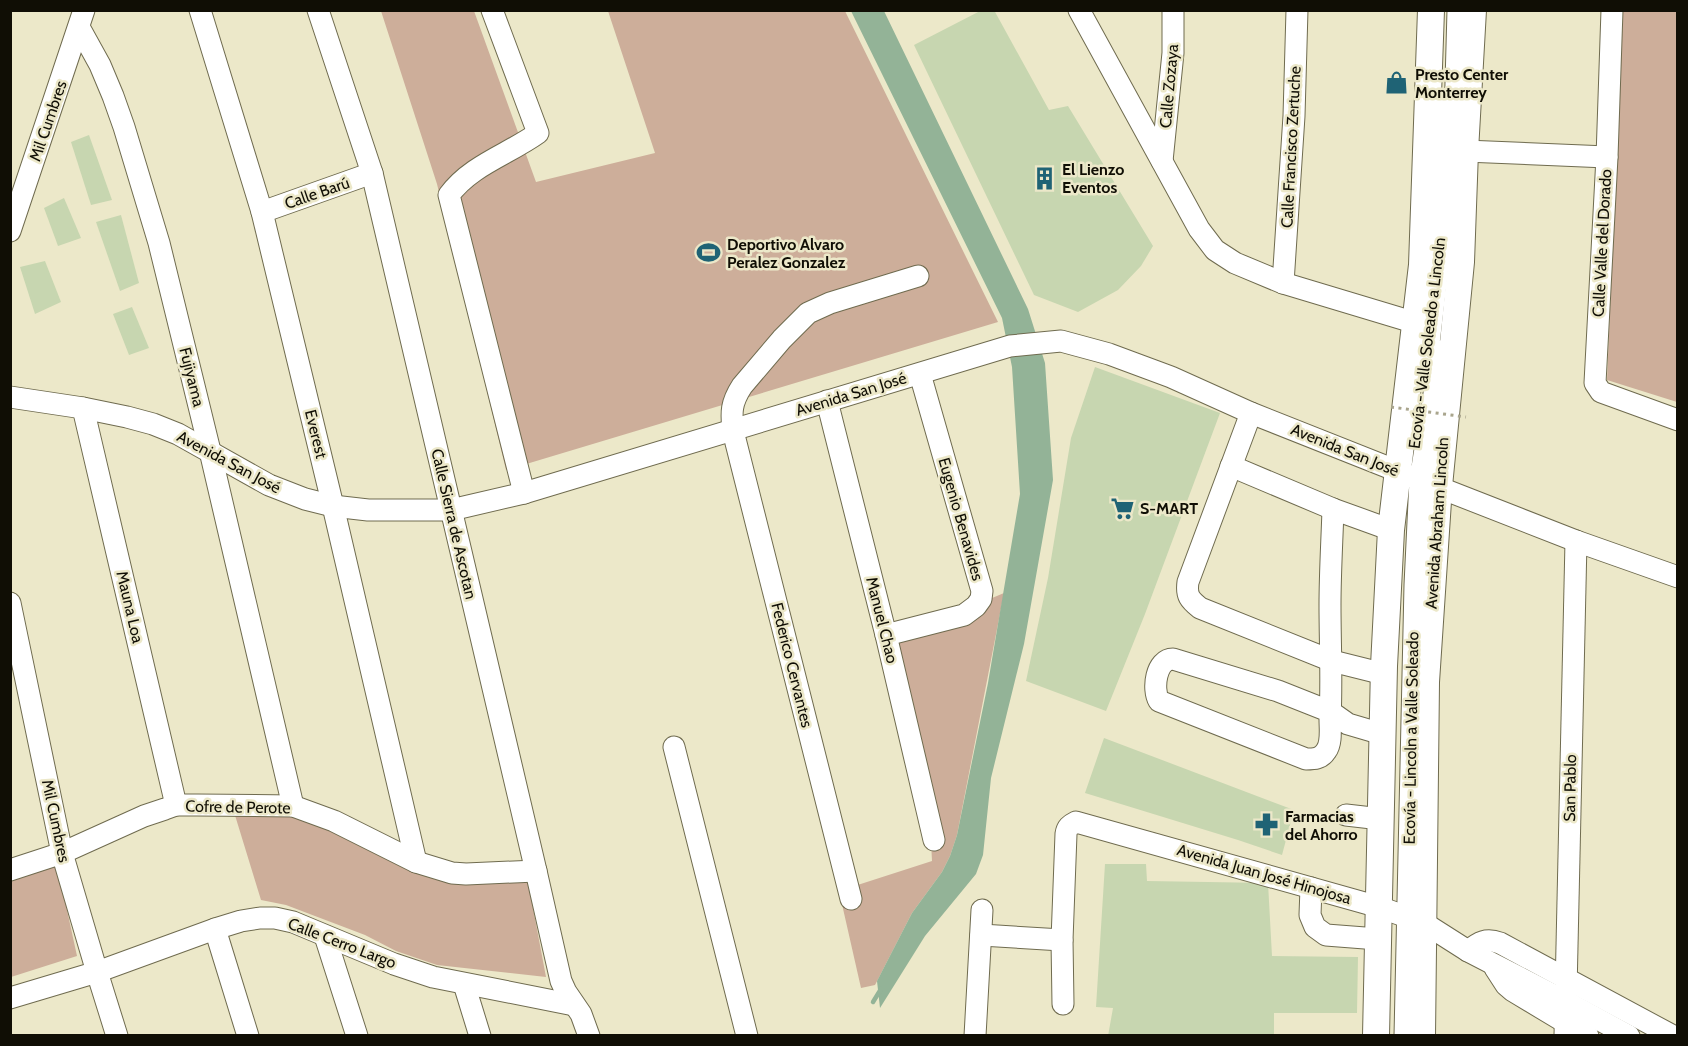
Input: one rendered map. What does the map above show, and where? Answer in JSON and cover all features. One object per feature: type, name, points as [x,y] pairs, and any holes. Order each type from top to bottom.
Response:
[{"type":"main road","points":[[1376,1035],[1378,939],[1401,915],[1381,819],[1382,734],[1391,530],[1417,478],[1416,323],[1422,265],[1431,10]]},
{"type":"main road","name":"Avenida Abraham Lincoln","points":[[1422,1035],[1401,915],[1426,682],[1417,478],[1461,262],[1473,10]]},
{"type":"street","name":"Everest","points":[[200,10],[262,212],[416,862]]},
{"type":"street","name":"Calle Sierra de Ascotan","points":[[318,10],[372,173],[557,967],[566,992],[581,1014],[590,1035]]},
{"type":"street","points":[[492,10],[538,133],[475,170],[456,184],[449,195],[524,493]]},
{"type":"street","points":[[1079,10],[1199,228],[1215,250],[1235,263],[1283,283],[1416,323]]},
{"type":"street","name":"Calle Zozaya","points":[[1162,161],[1173,53],[1173,10]]},
{"type":"street","name":"Calle Francisco Zertuche","points":[[1283,283],[1294,116],[1297,10]]},
{"type":"street","name":"Ecovía - Valle Soleado a Lincoln","points":[[1417,478],[1440,241],[1449,10]]},
{"type":"street","points":[[1417,478],[1440,356],[1451,239],[1458,10]]},
{"type":"street","name":"Calle Valle del Dorado","points":[[1612,10],[1595,383],[1601,392],[1677,420]]},
{"type":"street","name":"Mil Cumbres","points":[[10,231],[82,19]]},
{"type":"street","name":"Fujiyama","points":[[82,19],[124,127],[159,243],[293,806]]},
{"type":"street","points":[[1465,151],[1607,157]]},
{"type":"street","name":"Calle Barú","points":[[262,212],[372,173]]},
{"type":"street","name":"Federico Cervantes","points":[[851,899],[733,431],[731,412],[737,395],[751,375],[808,313],[825,305],[918,276]]},
{"type":"street","name":"Avenida San José","points":[[10,397],[83,408],[153,424],[210,451],[269,485],[305,499],[333,506],[368,510],[451,510],[524,493],[1010,346],[1061,341],[1085,346],[1171,377],[1251,413],[1576,541],[1677,577]]},
{"type":"street","name":"Eugenio Benavides","points":[[886,636],[964,615],[981,599],[982,591],[920,374]]},
{"type":"street","name":"Manuel Chao","points":[[827,400],[934,840]]},
{"type":"street","name":"Mauna Loa","points":[[83,408],[176,806]]},
{"type":"street","points":[[1251,413],[1188,582],[1187,591],[1191,601],[1200,608],[1332,661],[1384,674]]},
{"type":"street","points":[[1231,466],[1333,509],[1391,530]]},
{"type":"street","points":[[1333,509],[1330,608],[1331,712],[1327,751],[1316,759],[1306,759],[1159,701],[1155,694],[1161,664],[1168,659],[1173,659],[1278,691],[1331,712],[1348,724],[1382,734]]},
{"type":"street","name":"San Pablo","points":[[1565,1029],[1576,541]]},
{"type":"street","name":"Mil Cumbres","points":[[10,603],[62,853],[117,1035]]},
{"type":"street","points":[[674,747],[747,1035]]},
{"type":"street","name":"Cofre de Perote","points":[[10,870],[62,853],[144,816],[176,806],[293,806],[334,821],[416,862],[436,869],[466,874],[536,871]]},
{"type":"street","points":[[1346,815],[1381,819]]},
{"type":"street","name":"Avenida Juan José Hinojosa","points":[[1062,940],[1066,829],[1070,824],[1084,823],[1401,915],[1629,1035]]},
{"type":"street","points":[[1311,888],[1310,915],[1315,927],[1326,935],[1378,939]]},
{"type":"street","points":[[975,1035],[982,910]]},
{"type":"street","points":[[1392,1035],[1401,915]]},
{"type":"street","points":[[1401,915],[1405,1035]]},
{"type":"street","name":"Calle Cerro Largo","points":[[10,998],[97,972],[214,929],[241,921],[275,918],[293,922],[414,971],[465,984],[574,1005]]},
{"type":"street","points":[[214,929],[248,1035]]},
{"type":"street","points":[[981,935],[1062,940],[1063,1004]]},
{"type":"street","points":[[325,936],[357,1035]]},
{"type":"street","points":[[1468,951],[1483,941],[1492,940],[1673,1035]]},
{"type":"street","name":"Avenida Juan José Hinojosa","points":[[1494,965],[1513,992],[1565,1029],[1588,1035]]},
{"type":"street","points":[[465,984],[480,1035]]},
{"type":"path","points":[[1391,407],[1466,417]]},
{"type":"shaded area","name":"Deportivo Alvaro Peralez Gonzalez","points":[[381,11],[474,11],[536,182],[655,153],[608,11],[845,11],[998,322],[506,470],[437,184]]},
{"type":"shaded area","points":[[851,11],[884,11],[1028,309],[1045,363],[1053,480],[1024,644],[991,778],[983,855],[976,874],[925,936],[880,1008],[877,981],[912,913],[942,872],[957,835],[988,683],[1020,494],[1012,367],[1002,318]]},
{"type":"shaded area","points":[[1623,11],[1677,11],[1677,402],[1607,380]]},
{"type":"shaded area","points":[[1004,593],[957,835],[950,856],[942,872],[912,913],[875,985],[861,988],[839,891],[932,861],[931,842],[892,639],[975,621],[985,601]]},
{"type":"shaded area","points":[[279,810],[352,833],[436,880],[527,876],[546,977],[437,965],[396,951],[365,935],[286,905],[261,900],[234,812]]},
{"type":"shaded area","points":[[57,864],[77,956],[11,977],[10,875]]},
{"type":"building","name":"El Lienzo Eventos","points":[[982,10],[994,10],[1049,110],[1068,106],[1153,246],[1141,266],[1118,290],[1078,312],[1034,295],[914,45]]},
{"type":"building","points":[[89,135],[112,200],[91,205],[71,142]]},
{"type":"building","points":[[64,198],[81,238],[58,246],[44,208]]},
{"type":"building","points":[[121,215],[139,283],[120,291],[96,222]]},
{"type":"building","points":[[45,261],[61,302],[35,314],[20,267]]},
{"type":"building","points":[[132,307],[149,348],[129,355],[113,314]]},
{"type":"building","name":"S-MART","points":[[1095,367],[1220,413],[1106,711],[1026,681],[1048,578],[1071,438]]},
{"type":"building","points":[[1104,738],[1294,810],[1282,855],[1085,793]]},
{"type":"building","points":[[1105,864],[1146,864],[1147,881],[1268,883],[1272,956],[1358,957],[1357,1013],[1274,1013],[1274,1036],[1108,1036],[1113,1008],[1096,1007]]},
{"type":"waterway","points":[[873,1002],[881,989]]},
{"type":"place","name":"Presto Center Monterrey","points":[[1397,83]]},
{"type":"place","name":"El Lienzo Eventos","points":[[1044,178]]},
{"type":"place","name":"Deportivo Alvaro Peralez Gonzalez","points":[[709,253]]},
{"type":"place","name":"S-MART","points":[[1122,508]]},
{"type":"place","name":"Farmacias del Ahorro","points":[[1267,825]]}]
